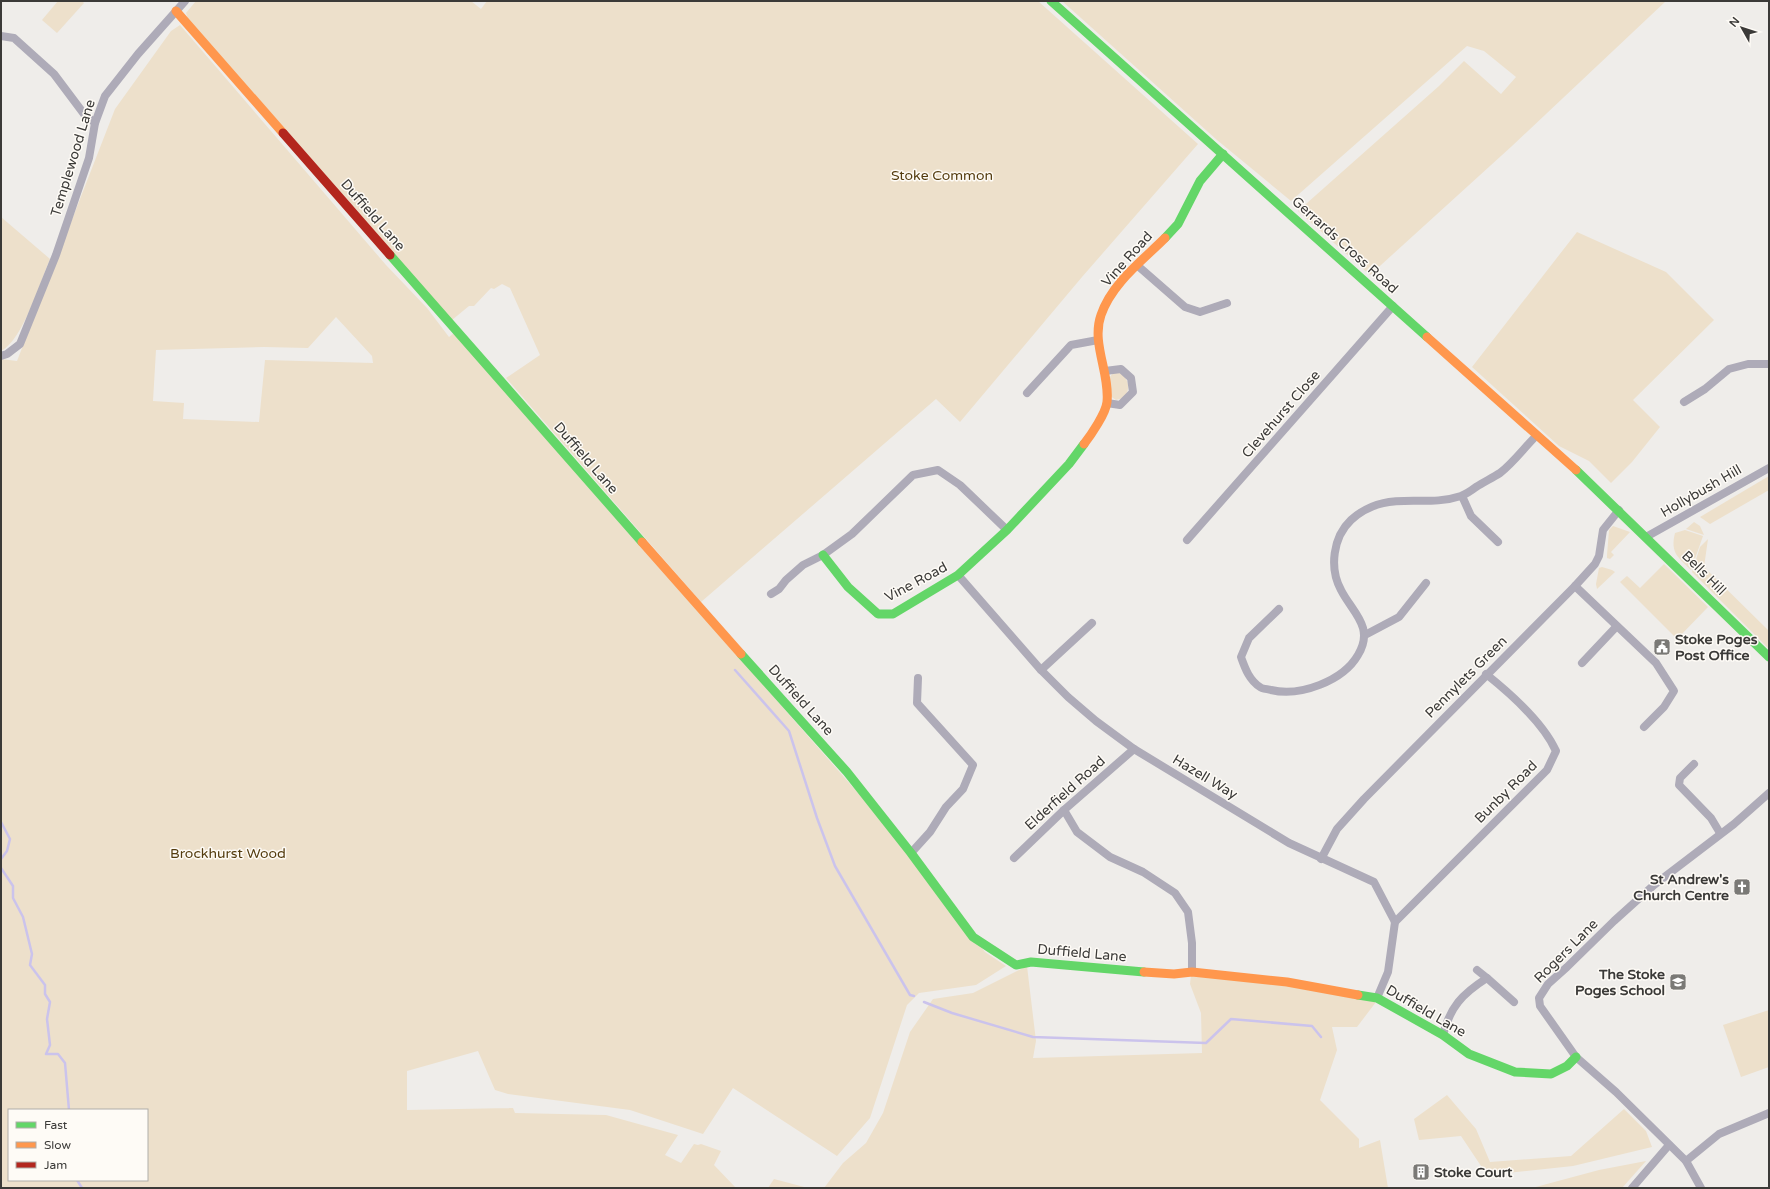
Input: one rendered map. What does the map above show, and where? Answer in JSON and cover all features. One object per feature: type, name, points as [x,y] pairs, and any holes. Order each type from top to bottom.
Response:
[{"type":"street","name":"Templewood Lane","points":[[1,356],[7,354],[20,344],[56,256],[89,158],[95,123],[105,96],[185,1]]},
{"type":"street","name":"Gerrards Cross Road","points":[[1051,1],[1619,510]]},
{"type":"street","name":"Duffield Lane","points":[[176,11],[725,637],[847,772],[911,853],[973,938],[1016,965],[1031,962],[1174,974],[1192,972],[1287,982],[1377,998],[1443,1035],[1469,1054],[1515,1072],[1551,1074],[1567,1066],[1576,1057]]},
{"type":"street","points":[[1,36],[14,38],[54,74],[84,114],[95,123]]},
{"type":"street","name":"Vine Road","points":[[823,555],[848,587],[878,614],[893,614],[958,575],[1007,530],[1069,464],[1092,433],[1107,403],[1104,371],[1098,340],[1101,314],[1116,287],[1178,224],[1200,181],[1223,154]]},
{"type":"street","points":[[1138,266],[1185,307],[1200,312],[1227,303]]},
{"type":"street","name":"Clevehurst Close","points":[[1187,540],[1393,306]]},
{"type":"street","points":[[1027,393],[1071,345],[1098,340]]},
{"type":"street","points":[[1684,402],[1705,389],[1729,369],[1748,364],[1769,364]]},
{"type":"street","points":[[1104,371],[1121,369],[1131,378],[1133,392],[1120,405],[1107,403]]},
{"type":"street","points":[[1279,609],[1249,638],[1241,657],[1246,672],[1260,687],[1284,693],[1314,688],[1340,674],[1358,655],[1365,635],[1359,616],[1340,589],[1334,564],[1337,540],[1351,520],[1370,507],[1392,500],[1434,501],[1462,496],[1500,472],[1536,436]]},
{"type":"street","name":"Hollybush Hill","points":[[1646,537],[1769,468]]},
{"type":"street","points":[[771,594],[779,589],[786,580],[803,565],[823,555],[852,534],[913,475],[938,470],[960,485],[1007,530]]},
{"type":"street","points":[[1462,496],[1472,516],[1498,542]]},
{"type":"street","name":"Bells Hill","points":[[1619,510],[1769,657]]},
{"type":"street","name":"Pennylets Green","points":[[1321,859],[1337,829],[1486,674],[1575,586],[1595,564],[1601,548],[1600,540],[1603,530],[1619,510]]},
{"type":"street","name":"Hazell Way","points":[[958,575],[1041,670],[1068,697],[1096,721],[1134,749],[1289,843],[1374,882],[1395,922]]},
{"type":"street","points":[[1365,635],[1399,617],[1426,583]]},
{"type":"street","points":[[1575,586],[1616,627],[1656,663],[1674,690],[1664,707],[1644,727]]},
{"type":"street","points":[[1041,670],[1092,624]]},
{"type":"street","points":[[1582,663],[1616,627]]},
{"type":"street","name":"Bunby Road","points":[[1395,922],[1547,770],[1556,751],[1549,736],[1503,688],[1486,674]]},
{"type":"street","points":[[911,853],[930,832],[946,807],[963,788],[973,764],[917,703],[918,678]]},
{"type":"street","name":"Elderfield Road","points":[[1014,858],[1064,810],[1134,749]]},
{"type":"street","points":[[1694,764],[1680,778],[1679,785],[1712,818],[1720,833]]},
{"type":"street","name":"Rogers Lane","points":[[1701,1188],[1686,1161],[1616,1092],[1576,1057],[1540,1006],[1540,998],[1543,990],[1614,921],[1654,885],[1720,833],[1734,824],[1769,793]]},
{"type":"street","points":[[1064,810],[1077,832],[1110,857],[1142,872],[1175,893],[1188,912],[1192,943],[1192,972]]},
{"type":"street","points":[[1377,998],[1388,972],[1395,922]]},
{"type":"street","points":[[1477,970],[1514,1002]]},
{"type":"street","points":[[1443,1035],[1447,1019],[1456,1003],[1487,978]]},
{"type":"street","points":[[1686,1161],[1720,1134],[1769,1113]]},
{"type":"street","points":[[1632,1188],[1669,1144]]},
{"type":"green space","points":[[58,1],[82,1],[84,3],[57,33],[42,20]]},
{"type":"green space","name":"Stoke Common","points":[[196,1],[471,1],[481,9],[487,1],[1038,1],[1198,144],[1082,277],[960,422],[936,399],[701,602],[506,378],[540,355],[510,288],[502,284],[494,289],[491,288],[474,306],[469,306],[452,320],[188,19],[186,13]]},
{"type":"green space","points":[[1062,1],[1666,1],[1512,146],[1370,275],[1298,211],[1439,86],[1464,61],[1501,94],[1516,77],[1484,51],[1467,46],[1291,201],[1217,140]]},
{"type":"green space","name":"Brockhurst Wood","points":[[180,25],[386,265],[427,308],[449,337],[454,333],[894,834],[985,952],[1006,966],[976,985],[919,993],[907,1005],[870,1118],[837,1156],[733,1088],[703,1134],[630,1110],[508,1094],[495,1090],[478,1051],[407,1071],[407,1110],[513,1108],[515,1113],[606,1115],[678,1135],[665,1155],[681,1163],[694,1144],[701,1144],[721,1151],[714,1165],[736,1188],[1,1188],[1,359],[17,361],[115,109],[171,31]],"holes":[[[336,317],[372,356],[373,363],[265,360],[259,422],[183,419],[184,403],[153,401],[156,350],[264,347],[308,348]]]},
{"type":"green space","points":[[1,217],[50,259],[24,323],[9,345],[1,351]]},
{"type":"green space","points":[[1577,232],[1666,272],[1714,320],[1633,400],[1660,427],[1632,462],[1611,483],[1589,461],[1559,446],[1472,367]]},
{"type":"green space","points":[[1120,372],[1127,381],[1128,391],[1124,398],[1116,400],[1110,396],[1109,378],[1113,373]]},
{"type":"green space","points":[[1769,476],[1769,490],[1710,524],[1700,517]]},
{"type":"green space","points":[[1694,522],[1700,526],[1704,535],[1686,529]]},
{"type":"green space","points":[[1613,526],[1630,532],[1611,552],[1614,555],[1610,559],[1607,558],[1609,530]]},
{"type":"green space","points":[[1685,530],[1703,536],[1691,570],[1682,562],[1674,550],[1675,533]]},
{"type":"green space","points":[[1708,539],[1704,567],[1769,631],[1769,649],[1692,572],[1700,547]]},
{"type":"green space","points":[[1664,564],[1708,607],[1677,639],[1620,582],[1627,576],[1640,588]]},
{"type":"green space","points":[[1602,567],[1615,572],[1597,589],[1596,584],[1599,568]]},
{"type":"green space","points":[[1027,966],[1036,1041],[1033,1058],[1202,1053],[1201,1013],[1190,984],[1191,975],[1286,984],[1376,1002],[1357,1027],[1332,1027],[1337,1050],[1320,1100],[1359,1139],[1359,1148],[1380,1140],[1388,1188],[824,1188],[843,1163],[866,1143],[883,1113],[910,1032],[933,999],[973,993]]},
{"type":"green space","points":[[1769,1010],[1769,1067],[1741,1077],[1723,1025]]},
{"type":"green space","points":[[1447,1095],[1476,1129],[1490,1162],[1571,1156],[1624,1109],[1646,1131],[1652,1147],[1573,1166],[1487,1175],[1461,1136],[1419,1140],[1414,1119]]},
{"type":"green space","points":[[1646,1161],[1622,1188],[1532,1188],[1599,1170]]},
{"type":"green space","points":[[774,1179],[808,1188],[768,1188]]},
{"type":"waterway","points":[[735,670],[789,731],[817,818],[835,866],[910,995],[914,996]]},
{"type":"waterway","points":[[1,822],[10,839],[7,851],[1,859]]},
{"type":"waterway","points":[[1,868],[13,886],[13,898],[23,917],[32,954],[30,965],[45,985],[45,994],[50,1002],[47,1019],[50,1045],[46,1054],[58,1054],[65,1063],[69,1109]]},
{"type":"waterway","points":[[924,1002],[952,1013],[1033,1037],[1206,1043],[1231,1019],[1312,1026],[1321,1037]]},
{"type":"waterway","points":[[78,1181],[82,1188]]},
{"type":"traffic: fast","points":[[1051,1],[1427,337]]},
{"type":"traffic: fast","points":[[1165,238],[1178,224],[1200,181],[1223,154]]},
{"type":"traffic: fast","points":[[390,255],[642,542]]},
{"type":"traffic: fast","points":[[823,555],[848,587],[878,614],[893,614],[958,575],[1007,530],[1069,464],[1084,444]]},
{"type":"traffic: fast","points":[[1576,470],[1769,657]]},
{"type":"traffic: fast","points":[[741,654],[847,772],[911,853],[973,937],[1016,965],[1031,962],[1144,972]]},
{"type":"traffic: fast","points":[[1358,995],[1377,998],[1443,1035],[1469,1054],[1515,1072],[1551,1074],[1567,1066],[1576,1057]]},
{"type":"traffic: slow","points":[[176,11],[283,133]]},
{"type":"traffic: slow","points":[[1084,444],[1101,418],[1107,402],[1106,380],[1098,336],[1101,315],[1112,293],[1128,273],[1165,238]]},
{"type":"traffic: slow","points":[[1427,337],[1576,470]]},
{"type":"traffic: slow","points":[[642,542],[741,654]]},
{"type":"traffic: slow","points":[[1144,972],[1174,974],[1192,972],[1287,982],[1358,995]]},
{"type":"traffic: jam","points":[[283,133],[390,255]]},
{"type":"place","name":"Stoke Poges Post Office","points":[[1662,647]]},
{"type":"place","name":"St Andrew's Church Centre","points":[[1742,887]]},
{"type":"place","name":"The Stoke Poges School","points":[[1678,982]]},
{"type":"place","name":"Stoke Court","points":[[1421,1172]]}]
